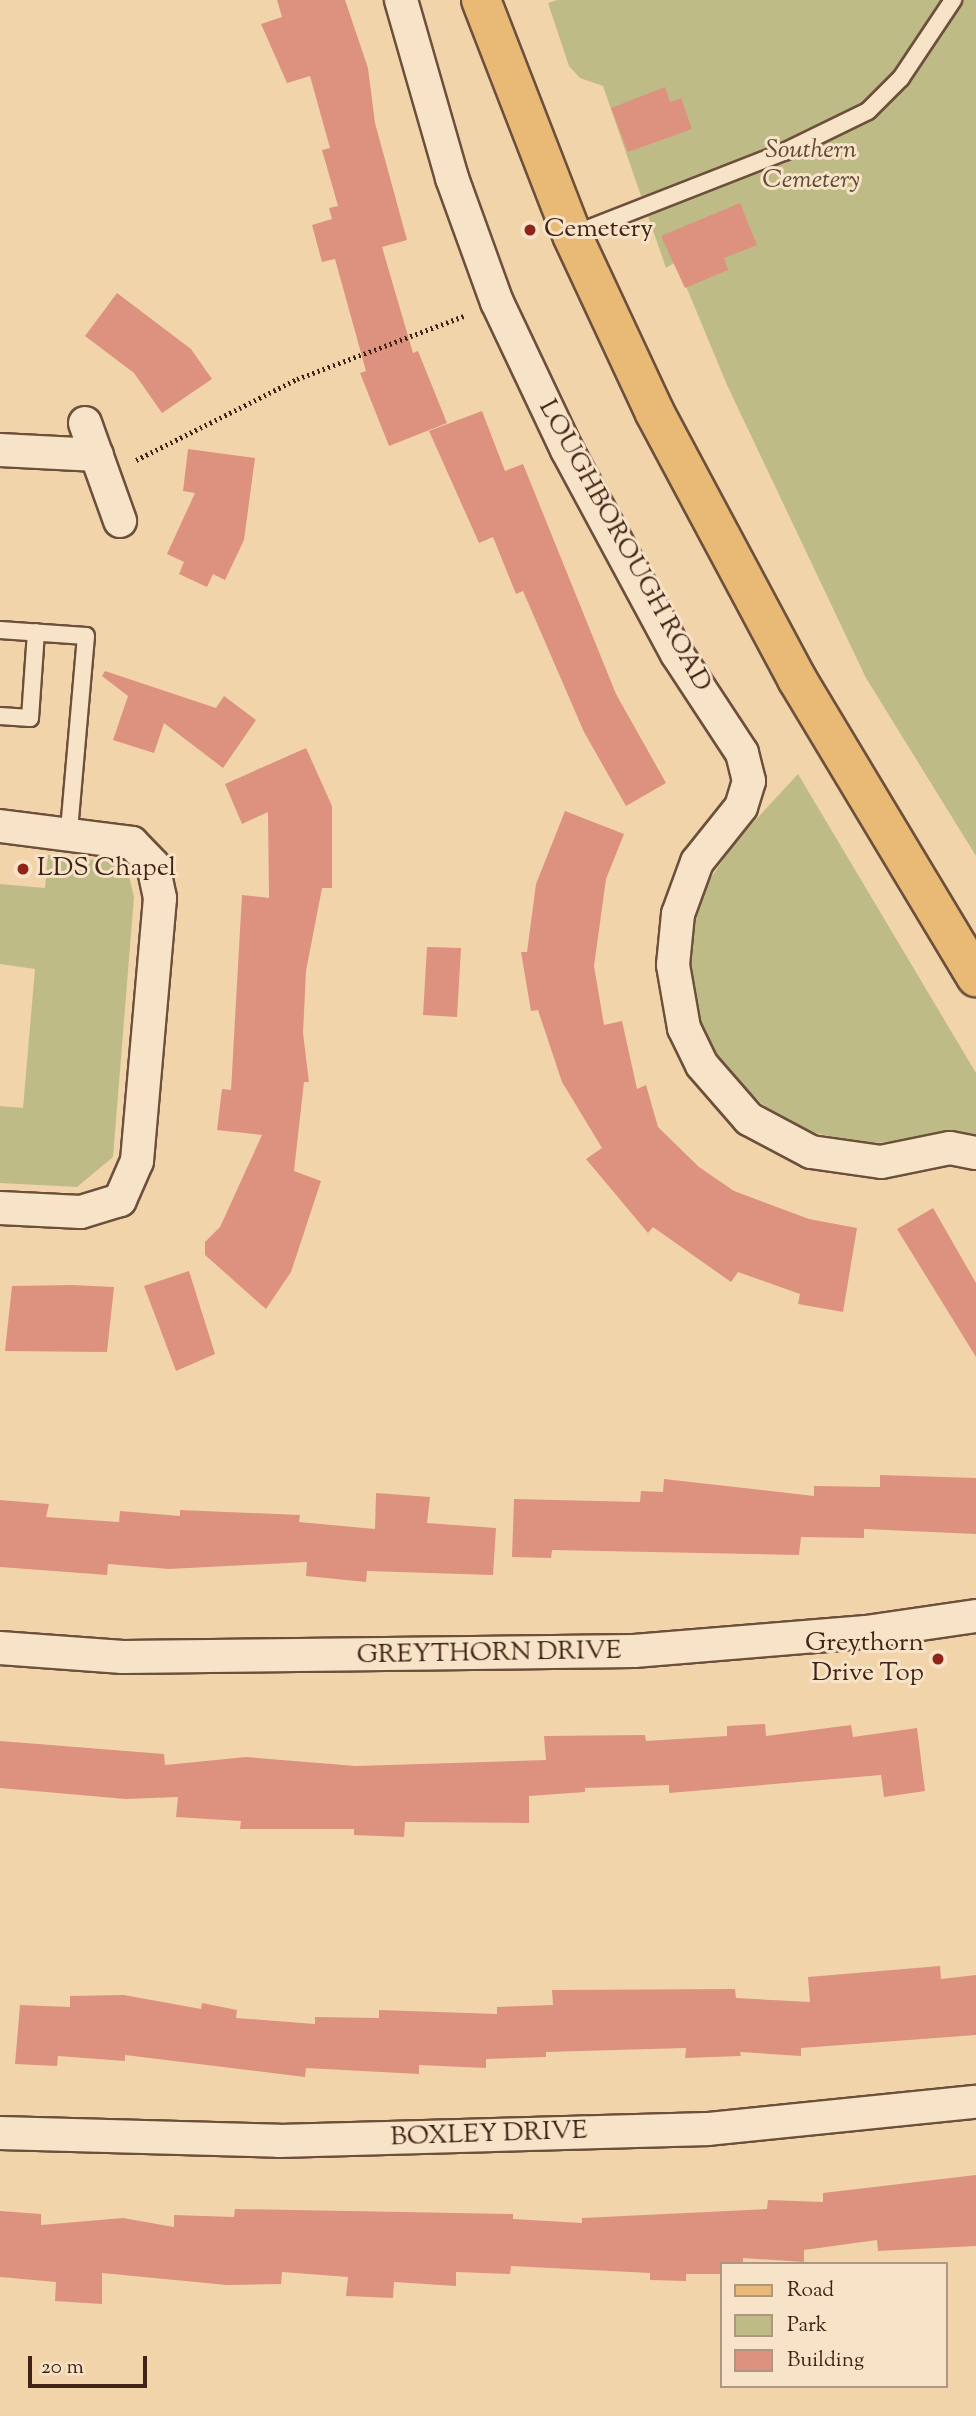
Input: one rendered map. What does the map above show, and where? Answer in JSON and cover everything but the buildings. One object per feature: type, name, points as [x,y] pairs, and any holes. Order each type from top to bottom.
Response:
[{"type":"main road","points":[[481,0],[572,235],[655,413],[797,679],[976,976]]},
{"type":"street","name":"LOUGHBOROUGH ROAD","points":[[401,0],[452,178],[497,302],[567,450],[671,642],[742,753],[749,781],[741,807],[698,862],[678,914],[677,990],[684,1028],[702,1065],[749,1119],[811,1152],[881,1163],[950,1148],[976,1153]]},
{"type":"street","points":[[85,423],[120,521]]},
{"type":"street","points":[[0,450],[101,466]]},
{"type":"street","points":[[0,826],[69,832],[132,843],[153,865],[160,898],[137,1161],[120,1200],[81,1212],[0,1208]]},
{"type":"street","name":"GREYTHORN DRIVE","points":[[0,1648],[136,1657],[634,1651],[866,1632],[976,1616]]},
{"type":"street","name":"BOXLEY DRIVE","points":[[0,2133],[279,2141],[708,2129],[976,2102]]},
{"type":"lane","points":[[572,235],[784,152],[868,111],[901,78],[953,0]]},
{"type":"lane","points":[[0,630],[86,636],[69,832]]},
{"type":"lane","points":[[0,716],[30,718],[36,632]]},
{"type":"path","points":[[101,466],[297,379],[497,302]]},
{"type":"green space","name":"Southern Cemetery","points":[[557,0],[976,0],[976,856],[866,678],[727,385],[676,262],[666,268],[603,86],[580,78],[569,66],[548,3]]},
{"type":"green space","points":[[798,774],[976,1073],[976,1134],[863,1144],[812,1132],[766,1107],[722,1069],[694,1010],[689,946],[705,886],[737,840]]},
{"type":"green space","points":[[48,855],[126,863],[134,897],[113,1157],[77,1187],[0,1183],[0,1106],[23,1108],[35,969],[0,964],[0,884],[45,888]]},
{"type":"place","name":"Cemetery","points":[[530,230]]},
{"type":"place","name":"LDS Chapel","points":[[23,869]]},
{"type":"place","name":"Greythorn Drive Top","points":[[938,1659]]}]
